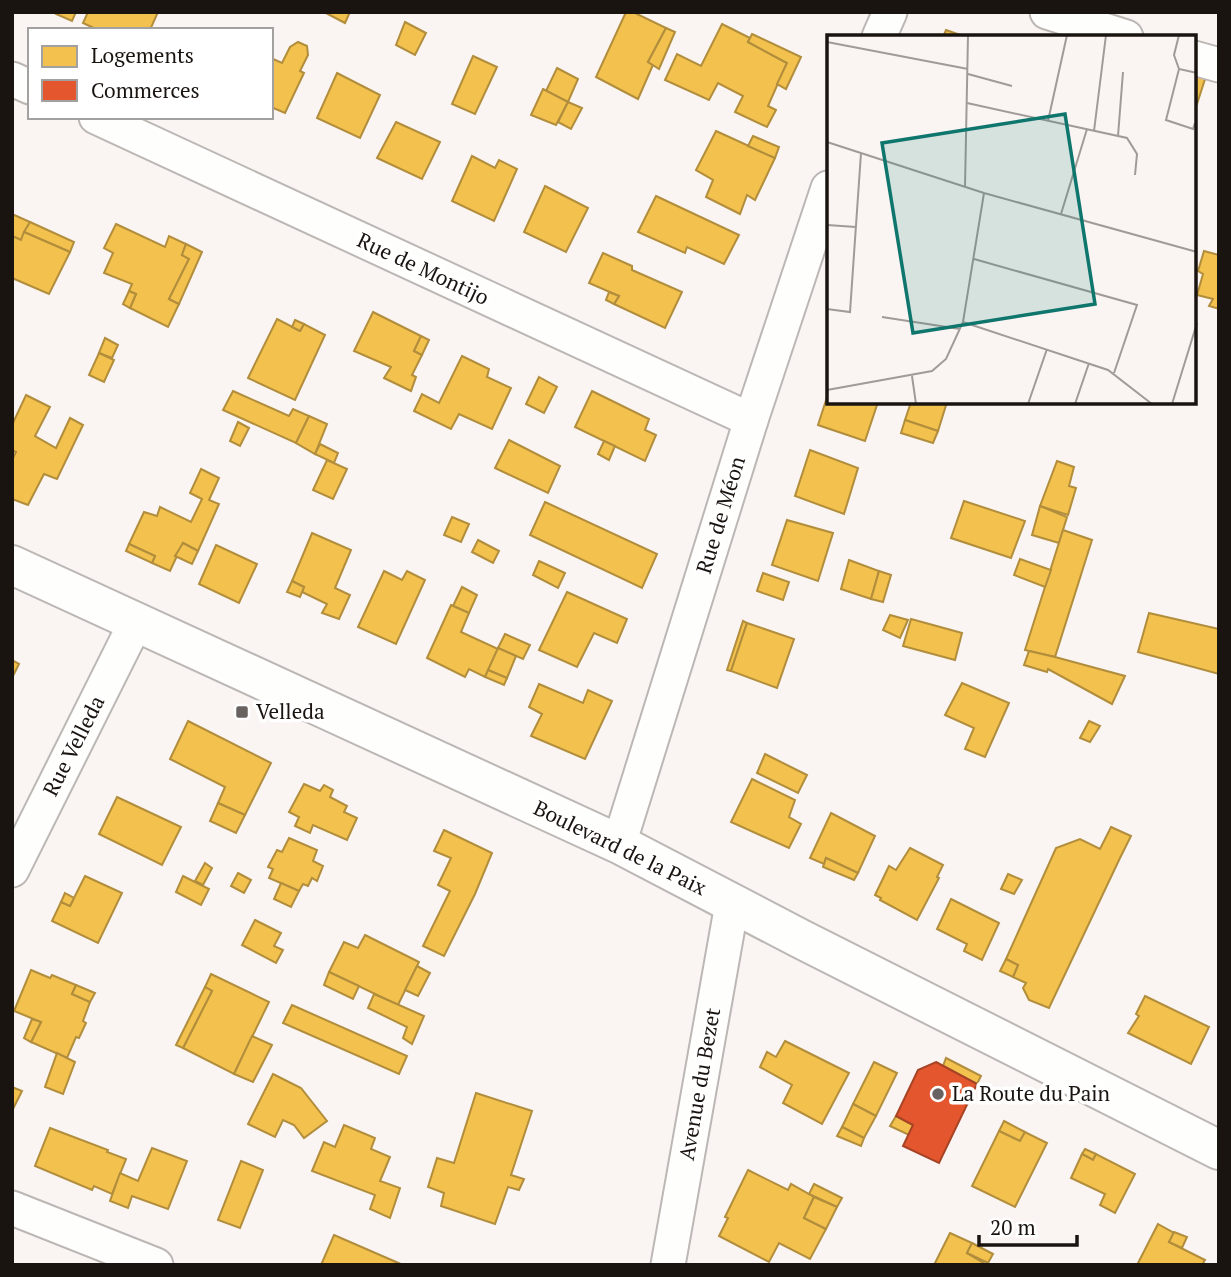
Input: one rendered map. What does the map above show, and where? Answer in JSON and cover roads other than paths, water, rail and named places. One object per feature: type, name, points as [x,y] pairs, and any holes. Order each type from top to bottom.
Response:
[{"type":"main road","name":"Boulevard de la Paix","points":[[12,565],[619,844],[1219,1150]]},
{"type":"street","points":[[1047,12],[1120,35]]},
{"type":"street","points":[[1196,59],[1219,65]]},
{"type":"street","points":[[12,79],[28,86]]},
{"type":"street","name":"Rue de Montijo","points":[[100,119],[751,421]]},
{"type":"street","name":"Rue de Méon","points":[[619,844],[751,421],[827,191]]},
{"type":"street","name":"Rue Velleda","points":[[12,870],[136,622]]},
{"type":"street","name":"Avenue du Bezet","points":[[668,1265],[733,904]]},
{"type":"street","points":[[12,1208],[118,1258],[156,1265]]},
{"type":"place","name":"Velleda","points":[[242,712]]},
{"type":"place","name":"La Route du Pain","points":[[938,1094]]}]
